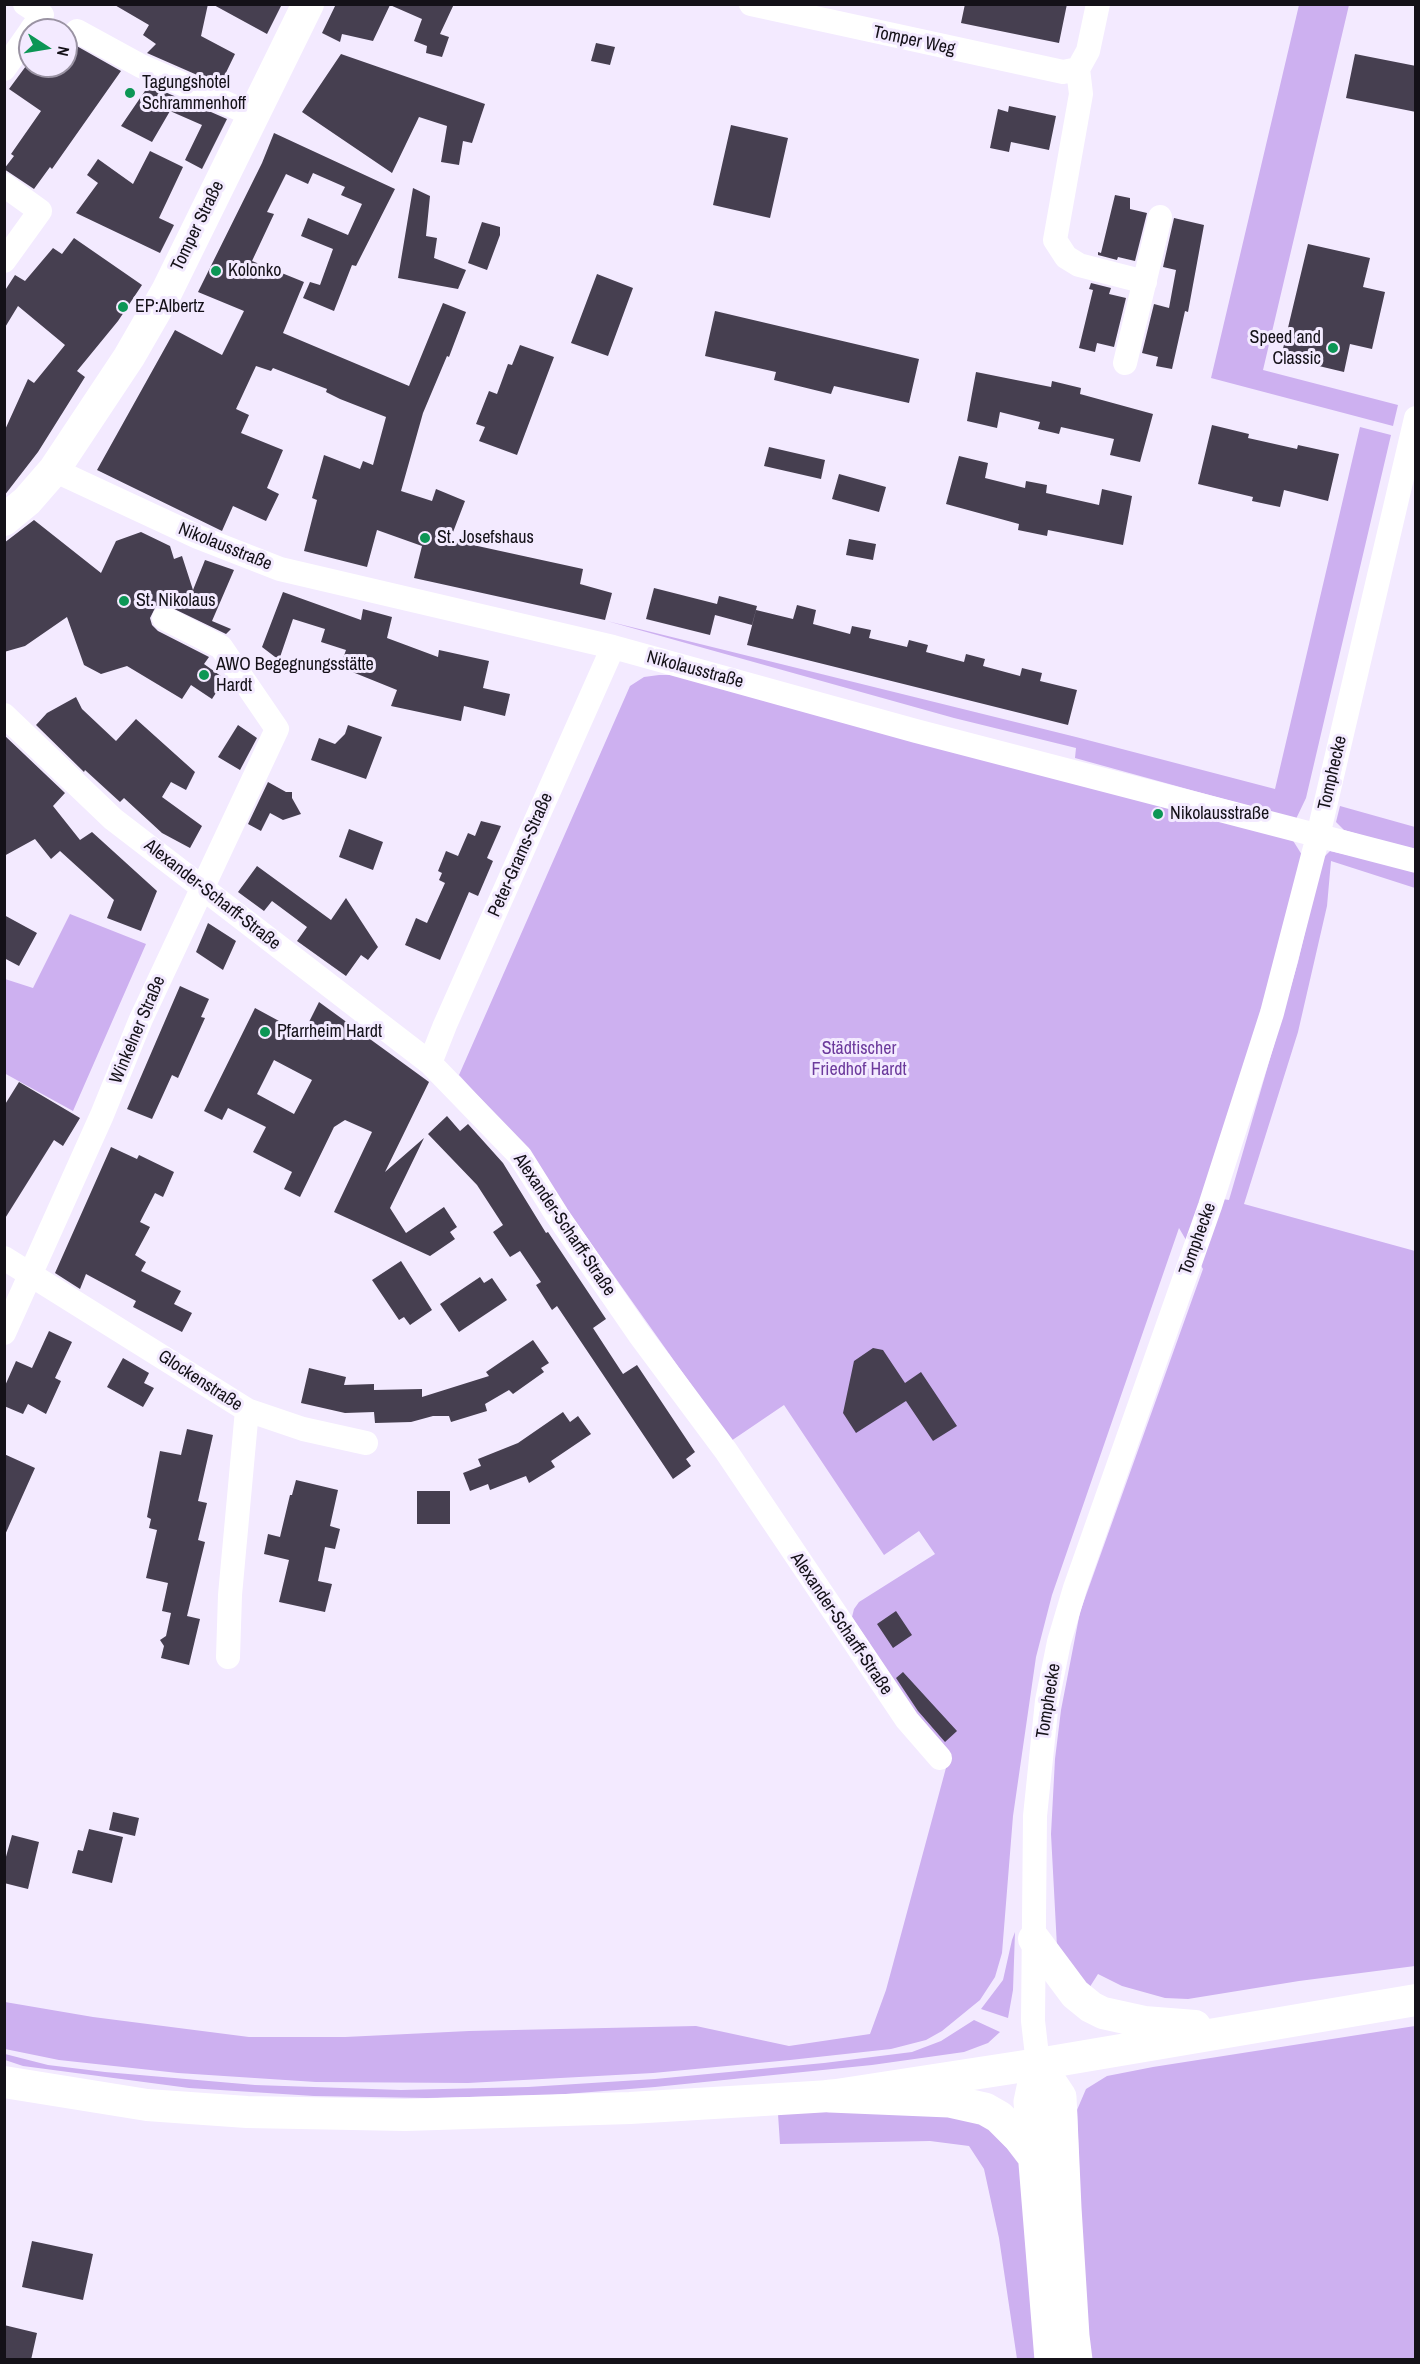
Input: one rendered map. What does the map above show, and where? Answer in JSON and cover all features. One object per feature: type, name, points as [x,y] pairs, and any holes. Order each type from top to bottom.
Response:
[{"type":"highway","points":[[1038,2064],[1030,2102],[1052,2360]]},
{"type":"highway","points":[[1038,2064],[1060,2097],[1076,2360]]},
{"type":"highway","points":[[830,2096],[949,2101],[985,2109],[999,2117],[1019,2136],[1035,2158]]},
{"type":"main road","name":"Tomper Straße","points":[[4,520],[27,501],[54,470],[119,374],[166,291],[308,4]]},
{"type":"main road","points":[[1034,1939],[1075,1994],[1103,2013],[1144,2022],[1243,2030]]},
{"type":"main road","points":[[4,2082],[147,2104],[248,2112],[382,2114],[526,2112],[830,2096],[1038,2064],[1416,2000]]},
{"type":"street","points":[[25,4],[42,15],[40,18]]},
{"type":"street","name":"Tomper Weg","points":[[751,4],[800,10],[1064,72],[1078,69]]},
{"type":"street","points":[[1098,4],[1088,51],[1078,69],[1081,94],[1055,240],[1066,257],[1079,265],[1145,282]]},
{"type":"street","points":[[78,32],[141,66],[253,115]]},
{"type":"street","points":[[4,69],[18,49]]},
{"type":"street","points":[[4,185],[40,211],[4,261]]},
{"type":"street","points":[[1125,363],[1160,217]]},
{"type":"street","name":"Tomphecke","points":[[1038,2064],[1033,2021],[1035,1816],[1047,1701],[1059,1642],[1079,1576],[1210,1206],[1272,1013],[1318,836],[1416,418]]},
{"type":"street","name":"Nikolausstraße","points":[[54,470],[198,537],[280,569],[613,647],[926,733],[1416,861]]},
{"type":"street","name":"Winkelner Straße","points":[[4,1333],[102,1115],[141,1018],[277,729],[221,647],[164,618]]},
{"type":"street","name":"Peter-Grams-Straße","points":[[430,1063],[613,647]]},
{"type":"street","name":"Alexander-Scharff-Straße","points":[[4,716],[113,819],[430,1063],[520,1156],[557,1215],[639,1335],[726,1452],[900,1710],[940,1758]]},
{"type":"street","name":"Glockenstraße","points":[[4,1258],[248,1410],[230,1596],[228,1657]]},
{"type":"street","points":[[248,1410],[303,1429],[366,1443]]},
{"type":"green space","points":[[1299,5],[1349,5],[1263,370],[1398,405],[1393,426],[1211,378]]},
{"type":"green space","points":[[1360,427],[1391,435],[1306,798],[1296,819],[1075,758],[1076,748],[954,718],[607,621],[1076,737],[1275,789]]},
{"type":"green space","name":"Städtischer Friedhof Hardt","points":[[673,675],[1292,839],[1302,855],[1258,1026],[1202,1196],[1229,1200],[1298,962],[1322,859],[1330,851],[1415,870],[1415,888],[1331,861],[1327,906],[1298,1032],[1244,1204],[1415,1251],[1415,1966],[1299,1981],[1188,1999],[1165,1998],[1122,1986],[1098,1974],[1086,1993],[1057,1947],[1051,1834],[1055,1759],[1061,1710],[1080,1612],[1203,1269],[1179,1228],[1052,1595],[1036,1657],[1013,1816],[1002,1953],[995,1977],[980,2000],[942,2031],[926,2040],[891,2049],[653,2073],[468,2083],[316,2082],[178,2073],[59,2060],[5,2049],[5,2002],[93,2017],[249,2037],[345,2037],[469,2031],[696,2026],[789,2046],[870,2034],[886,1990],[950,1753],[914,1711],[852,1617],[859,1602],[935,1554],[919,1531],[884,1555],[784,1405],[731,1441],[517,1139],[459,1075],[630,686],[644,677]]},
{"type":"green space","points":[[1340,806],[1415,827],[1415,851],[1344,830],[1336,822]]},
{"type":"green space","points":[[70,914],[146,944],[73,1111],[4,1073],[5,979],[33,988]]},
{"type":"green space","points":[[1015,1932],[1013,1990],[1008,2018],[981,2009],[1003,1980]]},
{"type":"green space","points":[[974,2020],[1000,2032],[988,2043],[964,2052],[872,2065],[553,2095],[427,2098],[314,2096],[189,2088],[23,2066],[5,2060],[5,2054],[48,2065],[255,2085],[401,2090],[528,2087],[655,2079],[912,2052],[941,2041]]},
{"type":"green space","points":[[1415,2026],[1415,2359],[1090,2359],[1083,2271],[1077,2110],[1086,2089],[1107,2076],[1153,2067]]},
{"type":"green space","points":[[850,2108],[975,2114],[1021,2163],[1038,2359],[1017,2359],[999,2238],[984,2169],[969,2146],[930,2141],[780,2144],[778,2114]]},
{"type":"building","points":[[113,4],[208,4],[201,36],[235,54],[220,85],[147,53],[156,44],[143,35],[149,25]]},
{"type":"building","points":[[212,4],[282,4],[267,34]]},
{"type":"building","points":[[336,4],[454,4],[440,34],[449,37],[442,57],[426,53],[427,46],[414,41],[422,19],[390,5],[373,41],[342,34],[340,42],[322,33]]},
{"type":"building","points":[[965,4],[1067,4],[1059,43],[961,23]]},
{"type":"building","points":[[596,43],[615,47],[610,65],[591,61]]},
{"type":"building","points":[[78,47],[121,71],[52,169],[50,167],[34,189],[4,169],[14,156],[11,154],[41,111],[9,89],[18,77],[78,78]]},
{"type":"building","points":[[341,54],[485,104],[472,143],[463,141],[459,165],[441,162],[447,126],[419,117],[392,173],[302,112]]},
{"type":"building","points":[[1355,54],[1416,66],[1416,112],[1346,98]]},
{"type":"building","points":[[149,85],[227,119],[202,169],[185,160],[202,125],[170,111],[152,142],[121,126]]},
{"type":"building","points":[[1009,106],[1056,116],[1049,150],[1011,142],[1009,152],[990,148],[998,109],[1008,112]]},
{"type":"building","points":[[731,125],[788,138],[770,218],[713,205]]},
{"type":"building","points":[[274,133],[395,189],[356,266],[352,265],[334,311],[303,298],[310,282],[320,285],[333,249],[301,236],[308,218],[348,235],[362,204],[341,195],[345,187],[313,173],[308,184],[286,174],[267,212],[274,214],[252,261],[304,282],[283,333],[409,386],[443,303],[466,312],[449,357],[447,356],[423,413],[401,491],[432,501],[436,489],[465,501],[450,540],[583,569],[580,584],[612,593],[605,620],[414,578],[422,546],[377,530],[367,567],[304,551],[317,500],[312,498],[324,455],[360,469],[363,461],[373,465],[386,417],[340,399],[326,392],[327,389],[273,368],[271,371],[256,366],[236,409],[249,415],[241,433],[283,450],[267,488],[279,494],[266,521],[233,506],[222,531],[97,470],[175,330],[222,355],[244,311],[198,292],[262,163]]},
{"type":"building","points":[[150,151],[183,167],[159,218],[174,225],[160,253],[76,213],[98,183],[87,175],[98,159],[133,184]]},
{"type":"building","points":[[413,188],[430,196],[426,236],[437,238],[434,258],[466,270],[458,289],[398,278]]},
{"type":"building","points":[[1115,195],[1130,198],[1130,209],[1147,213],[1135,261],[1118,257],[1117,260],[1098,255],[1098,252],[1101,253]]},
{"type":"building","points":[[1174,218],[1204,225],[1188,312],[1185,311],[1172,369],[1156,366],[1158,357],[1142,353],[1154,304],[1169,308],[1176,270],[1163,267]]},
{"type":"building","points":[[482,222],[500,227],[500,235],[487,270],[468,263]]},
{"type":"building","points":[[74,238],[142,285],[118,321],[77,371],[85,377],[38,452],[4,496],[4,432],[28,379],[34,383],[65,345],[18,306],[4,329],[4,292],[15,275],[25,281],[53,248],[62,254]]},
{"type":"building","points":[[1308,244],[1370,258],[1363,287],[1385,292],[1372,349],[1350,344],[1344,372],[1281,357]]},
{"type":"building","points":[[597,274],[633,288],[608,356],[571,343]]},
{"type":"building","points":[[1091,283],[1111,288],[1109,294],[1126,298],[1114,347],[1097,343],[1095,352],[1079,348],[1093,290],[1089,289]]},
{"type":"building","points":[[715,311],[919,359],[909,403],[834,386],[831,394],[774,380],[776,372],[705,356]]},
{"type":"building","points":[[520,345],[554,357],[517,455],[479,441],[485,427],[476,424],[489,391],[497,394],[508,364],[512,365]]},
{"type":"building","points":[[976,372],[1051,387],[1052,381],[1081,388],[1080,394],[1153,414],[1140,462],[1110,455],[1114,439],[1061,427],[1059,434],[1038,429],[1040,422],[1000,412],[997,428],[967,421]]},
{"type":"building","points":[[1212,425],[1249,434],[1248,438],[1297,449],[1298,445],[1339,454],[1328,501],[1284,490],[1280,507],[1252,501],[1253,497],[1198,484]]},
{"type":"building","points":[[769,447],[825,460],[821,479],[764,466]]},
{"type":"building","points":[[959,456],[988,463],[985,478],[1025,488],[1026,481],[1047,485],[1046,493],[1099,505],[1102,489],[1132,496],[1123,545],[1048,530],[1047,536],[1018,530],[1019,524],[946,504]]},
{"type":"building","points":[[839,474],[886,487],[879,512],[832,499]]},
{"type":"building","points":[[34,520],[101,573],[116,541],[141,532],[170,546],[174,559],[182,556],[193,590],[205,560],[234,570],[212,621],[231,629],[226,634],[164,604],[156,606],[150,618],[152,625],[158,631],[209,657],[204,664],[225,679],[212,699],[191,685],[182,699],[127,666],[101,674],[84,665],[67,617],[25,646],[4,652],[4,543]]},
{"type":"building","points":[[849,539],[876,544],[873,560],[846,555]]},
{"type":"building","points":[[654,588],[717,604],[719,596],[757,606],[752,625],[715,615],[710,635],[646,619]]},
{"type":"building","points":[[283,592],[361,620],[363,609],[392,617],[387,638],[438,657],[439,650],[489,661],[483,688],[510,694],[505,716],[464,706],[461,721],[391,706],[397,690],[340,667],[346,650],[321,642],[325,629],[293,619],[279,660],[262,647]]},
{"type":"building","points":[[797,605],[816,610],[813,624],[850,634],[852,626],[871,630],[869,638],[907,647],[909,640],[928,645],[926,652],[964,662],[966,654],[985,659],[983,666],[1020,676],[1022,668],[1042,673],[1040,681],[1077,690],[1068,725],[747,645],[756,610],[793,619]]},
{"type":"building","points":[[76,697],[82,709],[116,741],[136,719],[195,772],[186,790],[171,782],[162,797],[202,826],[190,848],[162,833],[124,798],[120,802],[85,770],[84,772],[36,725],[47,713]]},
{"type":"building","points":[[238,725],[257,738],[240,770],[218,757]]},
{"type":"building","points":[[348,725],[382,737],[366,779],[311,760],[319,738],[335,744],[345,734]]},
{"type":"building","points":[[4,735],[65,793],[53,806],[80,840],[92,832],[157,891],[141,931],[107,918],[114,900],[60,851],[51,859],[35,839],[4,856]]},
{"type":"building","points":[[268,782],[286,792],[292,792],[292,798],[301,814],[283,820],[270,813],[261,831],[248,824]]},
{"type":"building","points":[[481,821],[501,826],[487,858],[493,861],[478,896],[469,892],[440,960],[405,945],[416,918],[427,923],[445,883],[439,880],[442,873],[438,871],[446,851],[458,856],[468,833],[475,836]]},
{"type":"building","points":[[349,829],[383,842],[373,870],[339,857]]},
{"type":"building","points":[[257,866],[331,920],[346,898],[378,947],[368,960],[361,955],[346,976],[297,941],[307,927],[272,901],[264,911],[238,892]]},
{"type":"building","points":[[4,915],[37,933],[19,966],[4,958]]},
{"type":"building","points":[[208,923],[236,941],[223,970],[196,952]]},
{"type":"building","points":[[180,986],[209,999],[201,1017],[205,1018],[178,1078],[172,1075],[152,1119],[127,1109]]},
{"type":"building","points":[[319,1002],[429,1082],[385,1172],[424,1138],[390,1208],[406,1233],[444,1207],[457,1227],[450,1232],[455,1239],[430,1256],[334,1212],[372,1132],[345,1120],[334,1127],[300,1197],[284,1189],[292,1172],[253,1152],[266,1127],[228,1108],[222,1120],[204,1111],[255,1008],[303,1034]],"holes":[[[274,1060],[312,1080],[294,1114],[257,1094]]]},
{"type":"building","points":[[19,1082],[80,1118],[63,1146],[54,1140],[4,1220],[4,1106]]},
{"type":"building","points":[[447,1116],[460,1131],[468,1124],[503,1163],[546,1233],[548,1232],[606,1319],[593,1328],[623,1374],[637,1365],[695,1452],[686,1459],[691,1466],[673,1479],[557,1306],[552,1310],[536,1285],[541,1282],[520,1251],[510,1257],[493,1232],[503,1225],[477,1185],[428,1134]]},
{"type":"building","points":[[111,1147],[137,1159],[139,1155],[174,1172],[163,1197],[155,1193],[140,1222],[150,1227],[135,1255],[146,1262],[141,1271],[181,1291],[174,1304],[192,1313],[182,1332],[133,1307],[136,1301],[86,1274],[80,1289],[55,1273]]},
{"type":"building","points":[[401,1261],[432,1310],[410,1325],[404,1317],[399,1320],[372,1280]]},
{"type":"building","points":[[480,1277],[484,1283],[492,1278],[507,1300],[459,1332],[440,1304]]},
{"type":"building","points":[[49,1331],[72,1342],[55,1378],[61,1381],[46,1414],[28,1404],[23,1414],[4,1406],[4,1388],[16,1361],[32,1368]]},
{"type":"building","points":[[533,1340],[549,1363],[541,1368],[544,1372],[513,1394],[509,1390],[485,1404],[487,1411],[451,1422],[449,1416],[433,1416],[411,1422],[375,1423],[374,1412],[345,1413],[301,1403],[309,1368],[346,1377],[344,1385],[374,1384],[374,1390],[422,1389],[422,1397],[489,1376],[486,1372]]},
{"type":"building","points":[[873,1348],[883,1350],[905,1383],[921,1372],[957,1426],[933,1441],[906,1401],[856,1433],[843,1413],[854,1361]]},
{"type":"building","points":[[123,1358],[149,1373],[144,1383],[154,1388],[143,1407],[107,1387]]},
{"type":"building","points":[[563,1412],[570,1422],[578,1416],[591,1434],[551,1461],[555,1467],[529,1483],[526,1476],[490,1490],[488,1484],[470,1491],[463,1473],[481,1466],[478,1459],[518,1443]]},
{"type":"building","points":[[187,1429],[213,1435],[198,1501],[207,1503],[198,1540],[205,1542],[187,1616],[200,1619],[189,1665],[161,1658],[164,1646],[160,1640],[166,1636],[171,1613],[162,1611],[168,1583],[146,1578],[157,1530],[149,1528],[151,1519],[147,1517],[160,1451],[181,1455]]},
{"type":"building","points":[[4,1454],[35,1468],[4,1537]]},
{"type":"building","points":[[296,1480],[338,1490],[330,1526],[340,1529],[335,1549],[325,1547],[318,1581],[332,1584],[325,1612],[279,1602],[289,1560],[264,1554],[268,1534],[280,1537]]},
{"type":"building","points":[[417,1491],[450,1491],[450,1524],[417,1524]]},
{"type":"building","points":[[896,1611],[912,1635],[893,1648],[877,1624]]},
{"type":"building","points":[[903,1672],[957,1731],[945,1742],[918,1711],[896,1678]]},
{"type":"building","points":[[113,1812],[139,1818],[135,1836],[109,1830]]},
{"type":"building","points":[[89,1829],[123,1837],[112,1883],[72,1873],[78,1850],[83,1851]]},
{"type":"building","points":[[12,1835],[39,1842],[28,1889],[4,1883],[4,1864]]},
{"type":"building","points":[[32,2241],[93,2254],[83,2300],[22,2287]]},
{"type":"building","points":[[4,2325],[37,2333],[31,2360],[4,2360]]},
{"type":"place","name":"Tagungshotel Schrammenhoff","points":[[130,93]]},
{"type":"place","name":"Kolonko","points":[[216,271]]},
{"type":"place","name":"EP:Albertz","points":[[123,307]]},
{"type":"place","name":"Speed and Classic","points":[[1333,348]]},
{"type":"place","name":"St. Josefshaus","points":[[425,538]]},
{"type":"place","name":"St. Nikolaus","points":[[124,601]]},
{"type":"place","name":"AWO Begegnungsstätte Hardt","points":[[204,675]]},
{"type":"place","name":"Nikolausstraße","points":[[1158,814]]},
{"type":"place","name":"Pfarrheim Hardt","points":[[265,1032]]}]
